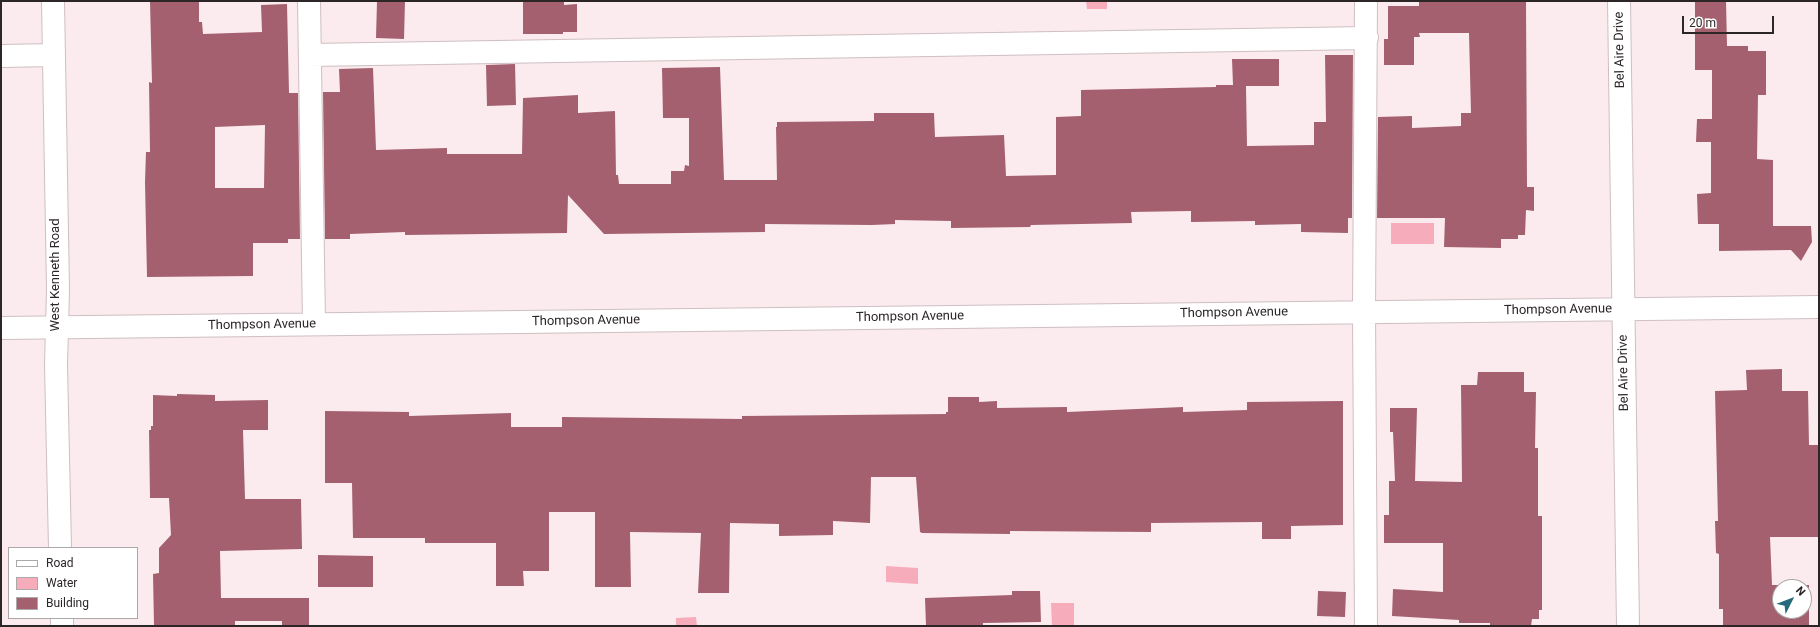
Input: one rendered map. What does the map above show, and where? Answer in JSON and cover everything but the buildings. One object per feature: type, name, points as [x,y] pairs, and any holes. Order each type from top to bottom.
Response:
[{"type":"street","name":"West Kenneth Road","points":[[53,1],[58,290],[56,327],[60,547]]},
{"type":"street","points":[[309,1],[314,324]]},
{"type":"street","points":[[1366,1],[1364,312],[1366,626]]},
{"type":"street","name":"Bel Aire Drive","points":[[1619,1],[1628,626]]},
{"type":"street","points":[[310,55],[1366,38]]},
{"type":"street","points":[[1,56],[54,55]]},
{"type":"street","name":"Thompson Avenue","points":[[1,328],[1819,307]]},
{"type":"water","points":[[1086,1],[1107,1],[1107,9],[1087,9]]},
{"type":"water","points":[[1391,223],[1434,223],[1434,244],[1391,244]]},
{"type":"water","points":[[886,566],[918,568],[918,584],[886,582]]},
{"type":"water","points":[[1051,603],[1074,603],[1074,626],[1052,626]]},
{"type":"water","points":[[696,617],[697,626],[676,626],[676,618]]}]
